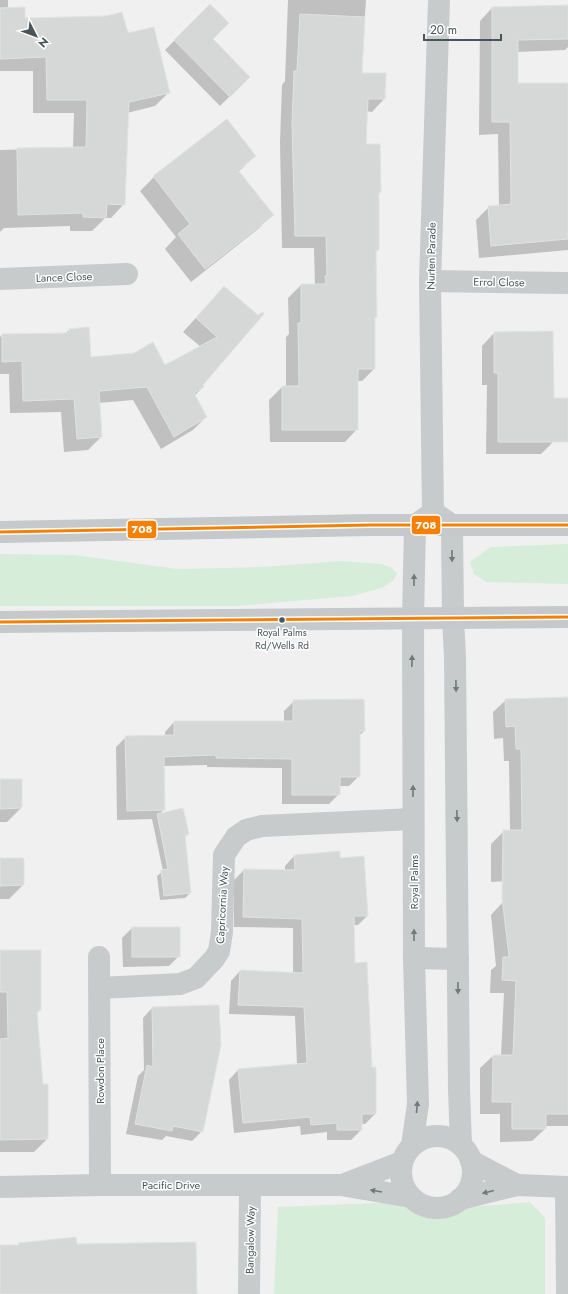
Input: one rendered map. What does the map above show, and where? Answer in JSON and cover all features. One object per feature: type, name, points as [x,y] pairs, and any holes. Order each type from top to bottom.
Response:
[{"type":"main road","points":[[0,532],[415,525],[568,525]]},
{"type":"main road","points":[[0,622],[568,618]]},
{"type":"street","name":"Nurten Parade","points":[[433,512],[430,281],[439,0]]},
{"type":"street","name":"Lance Close","points":[[0,279],[127,274]]},
{"type":"street","name":"Errol Close","points":[[430,281],[568,283]]},
{"type":"street","points":[[413,619],[415,525],[433,512],[452,525],[458,959],[466,1153],[473,1171],[467,1192],[460,1200]]},
{"type":"street","name":"Royal Palms","points":[[407,1154],[418,1104],[414,958],[413,619]]},
{"type":"street","name":"Capricornia Way","points":[[100,988],[180,984],[196,978],[214,959],[219,951],[222,932],[224,855],[236,837],[246,830],[262,826],[413,819]]},
{"type":"street","name":"Rowdon Place","points":[[99,957],[100,1185]]},
{"type":"street","points":[[414,958],[458,959]]},
{"type":"street","points":[[517,1185],[466,1153],[452,1139],[442,1136],[426,1138],[407,1154],[401,1175],[404,1187],[411,1197],[420,1204],[440,1208],[451,1205],[460,1200],[517,1185],[567,1187],[567,1294]]},
{"type":"street","name":"Pacific Drive","points":[[341,1185],[407,1154]]},
{"type":"street","name":"Pacific Drive","points":[[0,1187],[100,1185],[341,1185],[411,1197]]},
{"type":"street","name":"Bangalow Way","points":[[249,1294],[250,1186]]},
{"type":"green space","points":[[568,544],[568,584],[486,582],[474,574],[470,562],[491,547]]},
{"type":"green space","points":[[0,554],[74,555],[178,569],[262,567],[341,561],[381,564],[392,568],[397,574],[394,580],[382,588],[352,596],[238,606],[0,606]]},
{"type":"green space","points":[[401,1202],[434,1210],[530,1202],[545,1218],[545,1294],[274,1294],[278,1207]]},
{"type":"building","points":[[210,4],[229,23],[213,39],[250,77],[230,97],[174,40]]},
{"type":"building","points":[[568,5],[568,39],[518,40],[518,83],[568,83],[568,239],[491,246],[488,206],[511,204],[510,122],[492,122],[492,7]]},
{"type":"building","points":[[25,7],[25,18],[106,16],[122,12],[128,33],[154,27],[170,93],[129,102],[125,205],[107,204],[106,218],[83,217],[83,213],[18,215],[17,148],[86,147],[87,100],[47,100],[46,57],[0,59],[0,8]]},
{"type":"building","points":[[300,14],[365,17],[362,73],[386,73],[385,99],[368,99],[366,144],[380,144],[381,192],[379,192],[379,250],[376,250],[377,317],[375,317],[375,369],[358,369],[358,430],[282,430],[282,386],[299,386],[298,323],[301,323],[301,284],[326,284],[325,276],[327,276],[326,236],[295,236],[292,124],[294,71],[297,71]]},
{"type":"building","points":[[227,119],[256,156],[238,170],[274,215],[205,269],[178,234],[190,224],[153,176]]},
{"type":"building","points":[[224,286],[258,315],[263,312],[264,314],[203,385],[204,387],[194,393],[207,417],[174,437],[147,387],[99,391],[102,437],[77,439],[74,399],[23,401],[22,361],[2,362],[2,334],[69,333],[69,329],[89,327],[91,357],[134,353],[153,342],[165,365],[217,337],[196,318]]},
{"type":"building","points":[[553,331],[554,398],[568,398],[568,442],[498,442],[498,373],[494,373],[494,332]]},
{"type":"building","points":[[568,697],[568,1114],[546,1114],[546,1129],[512,1129],[512,1102],[492,1102],[493,1055],[513,1055],[516,981],[502,980],[503,957],[509,957],[502,897],[503,830],[522,830],[521,749],[516,749],[515,726],[506,727],[505,699]]},
{"type":"building","points":[[364,699],[365,731],[360,731],[360,777],[340,777],[340,795],[292,795],[292,759],[216,758],[216,755],[164,757],[165,810],[127,811],[125,736],[174,735],[174,721],[293,721],[293,700]]},
{"type":"building","points":[[0,779],[22,779],[22,808],[0,809]]},
{"type":"building","points":[[183,808],[189,834],[185,835],[191,893],[164,896],[161,870],[168,869],[157,814]]},
{"type":"building","points":[[340,851],[340,858],[364,856],[368,916],[354,916],[355,963],[367,962],[372,1067],[376,1067],[376,1114],[362,1114],[362,1130],[337,1130],[337,1123],[311,1125],[310,1117],[243,1123],[238,1069],[307,1063],[304,1007],[238,1005],[240,970],[303,973],[302,919],[243,917],[244,869],[295,870],[294,855]]},
{"type":"building","points":[[0,858],[24,858],[24,885],[0,886]]},
{"type":"building","points":[[132,927],[180,927],[180,957],[132,957]]},
{"type":"building","points":[[0,950],[41,950],[41,1010],[37,1011],[43,1084],[48,1084],[48,1139],[0,1140],[0,1039],[8,1038],[7,992],[0,992]]},
{"type":"building","points":[[219,1005],[221,1045],[203,1132],[173,1126],[172,1131],[135,1124],[147,1065],[153,1067],[152,1007]]},
{"type":"building","points":[[76,1237],[77,1244],[196,1242],[197,1294],[0,1294],[0,1245],[19,1245],[18,1243]]},
{"type":"transit line","name":"708","points":[[0,532],[370,525],[568,525]]},
{"type":"transit line","name":"708","points":[[0,622],[568,617]]},
{"type":"place","name":"Royal Palms Rd/Wells Rd","points":[[282,620]]}]
